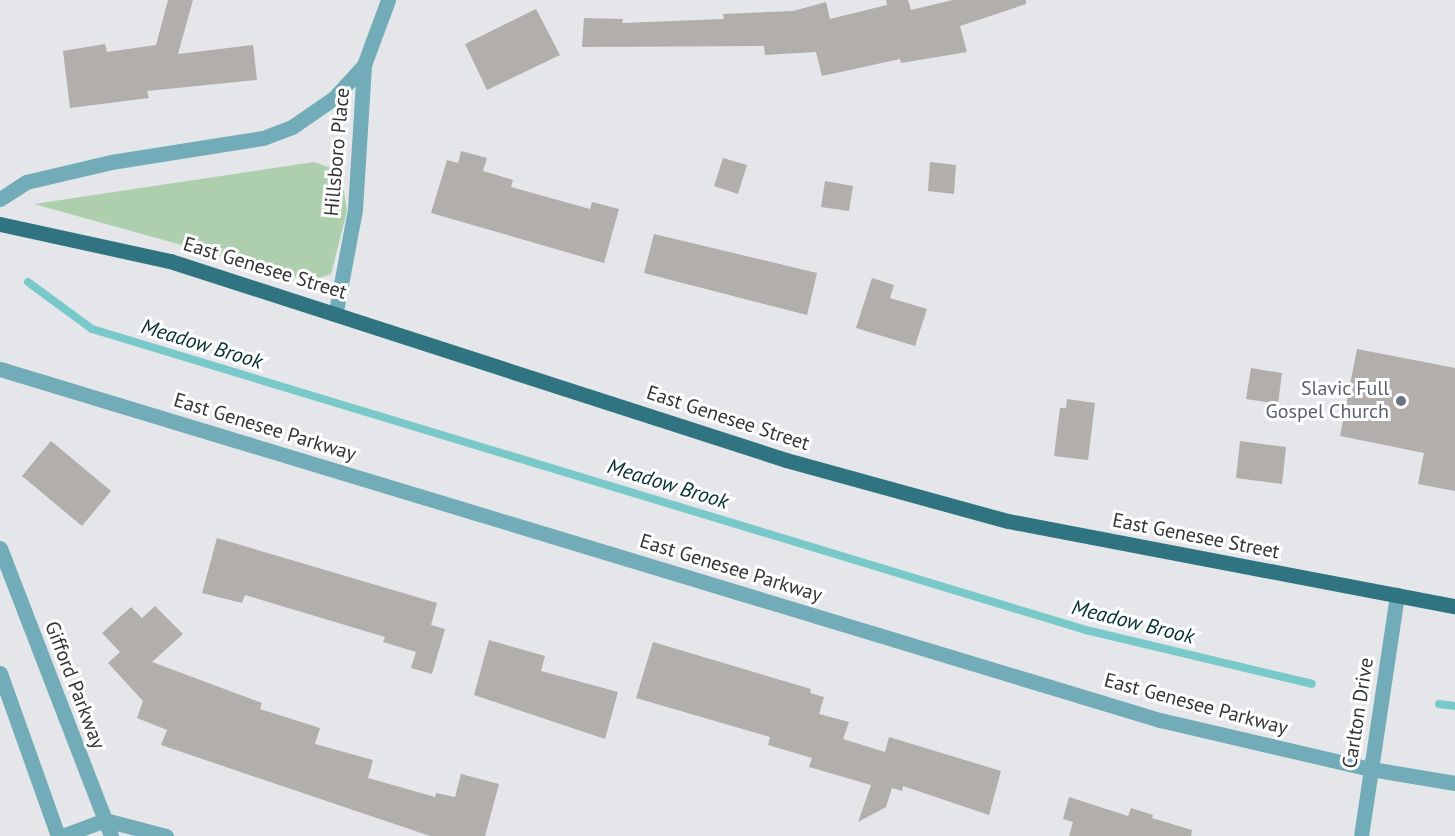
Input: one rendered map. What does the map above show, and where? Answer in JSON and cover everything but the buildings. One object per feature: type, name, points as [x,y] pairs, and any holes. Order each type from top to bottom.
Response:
[{"type":"main road","name":"East Genesee Street","points":[[0,224],[170,261],[336,311],[786,460],[1008,521],[1455,606]]},
{"type":"street","name":"Hillsboro Place","points":[[336,311],[355,209],[364,65],[388,0]]},
{"type":"street","points":[[0,199],[26,182],[111,162],[263,138],[292,127],[334,98],[364,65]]},
{"type":"street","name":"East Genesee Parkway","points":[[0,369],[1160,720],[1371,769],[1455,783]]},
{"type":"street","name":"Gifford Parkway","points":[[0,548],[111,836]]},
{"type":"street","name":"Carlton Drive","points":[[1361,836],[1397,595]]},
{"type":"street","points":[[0,674],[60,836],[105,820],[166,836]]},
{"type":"green space","points":[[314,162],[331,168],[343,186],[347,211],[331,274],[311,281],[34,204]]},
{"type":"waterway","name":"Meadow Brook","points":[[28,282],[92,329],[1086,630],[1312,684]]},
{"type":"waterway","name":"Meadow Brook","points":[[1439,704],[1455,706]]},
{"type":"place","name":"Slavic Full Gospel Church","points":[[1401,401]]}]
